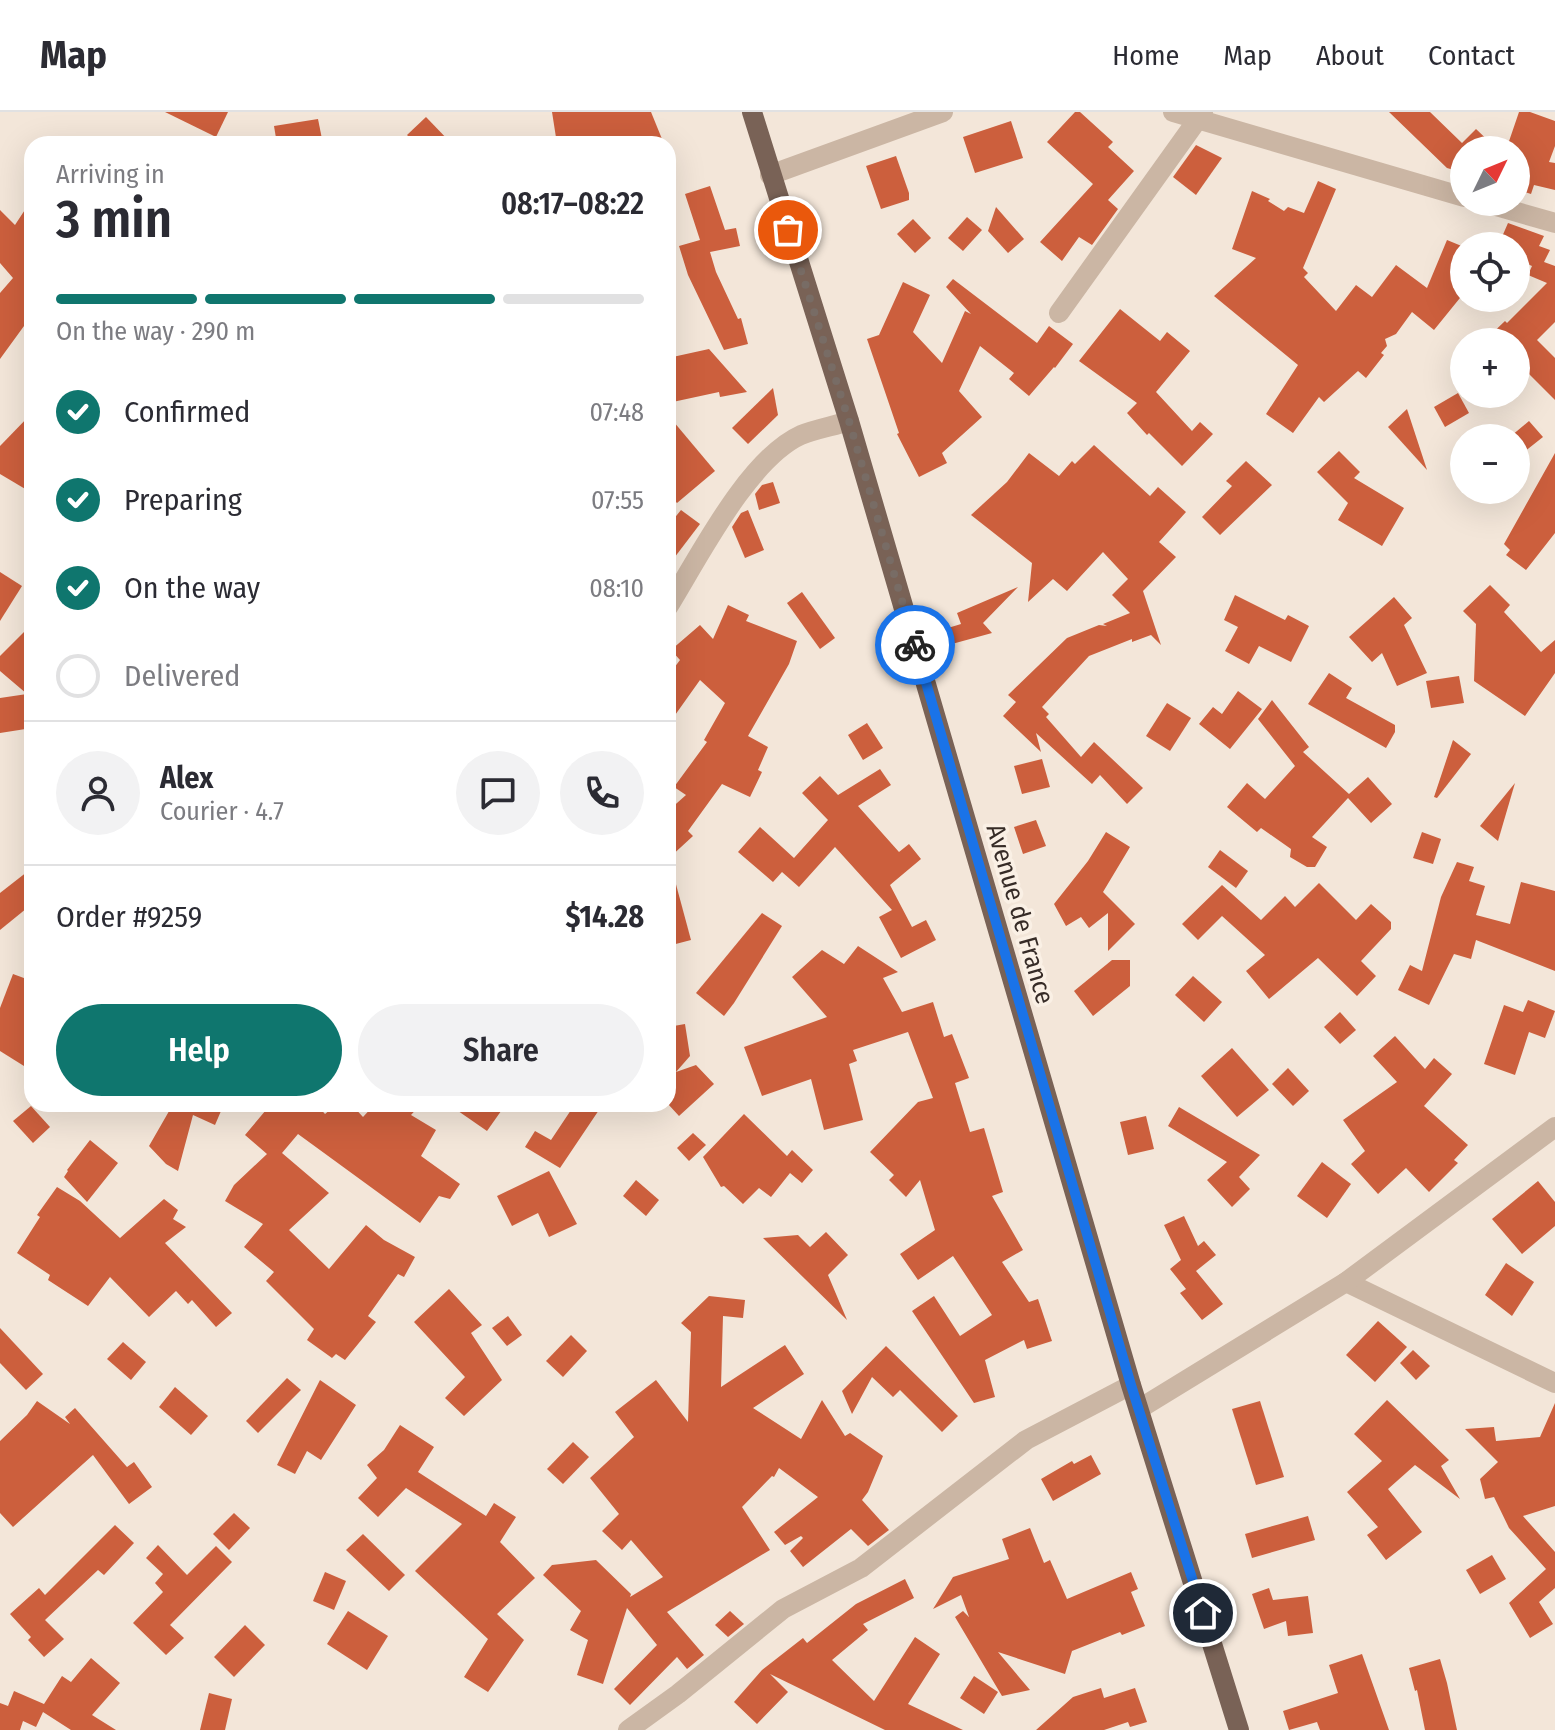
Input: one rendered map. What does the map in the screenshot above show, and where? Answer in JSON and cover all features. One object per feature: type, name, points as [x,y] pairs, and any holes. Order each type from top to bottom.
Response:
[{"type":"main road","name":"Avenue de France","points":[[752,112],[849,421],[1131,1385],[1239,1730]]},
{"type":"street","points":[[770,175],[943,112]]},
{"type":"street","points":[[1173,112],[1200,116],[1450,193]]},
{"type":"street","points":[[1059,313],[1200,116]]},
{"type":"street","points":[[1530,216],[1555,223]]},
{"type":"street","points":[[676,594],[739,494],[759,469],[777,451],[800,436],[849,421]]},
{"type":"street","points":[[1139,1409],[1346,1282],[1555,1127]]},
{"type":"street","points":[[1346,1282],[1555,1383]]},
{"type":"street","points":[[628,1730],[783,1609],[861,1568],[1026,1440],[1131,1385]]},
{"type":"building","points":[[165,112],[228,112],[214,136]]},
{"type":"building","points":[[552,112],[651,112],[661,136],[556,136]]},
{"type":"building","points":[[1075,112],[1080,112],[1113,142],[1108,147],[1134,171],[1108,200],[1118,209],[1092,245],[1079,237],[1062,261],[1040,242],[1093,184],[1047,142]]},
{"type":"building","points":[[1389,112],[1430,112],[1455,136],[1450,136],[1450,169]]},
{"type":"building","points":[[1519,112],[1530,112],[1555,121],[1555,146],[1549,162],[1555,163],[1555,190],[1534,185],[1530,194],[1530,136],[1511,136]]},
{"type":"building","points":[[426,117],[444,136],[408,136]]},
{"type":"building","points":[[318,119],[321,136],[276,136],[274,126]]},
{"type":"building","points":[[1011,121],[1023,158],[975,173],[963,137]]},
{"type":"building","points":[[1476,129],[1483,136],[1469,136]]},
{"type":"building","points":[[1196,145],[1222,158],[1196,195],[1173,177]]},
{"type":"building","points":[[896,156],[909,200],[881,209],[866,166]]},
{"type":"building","points":[[1318,181],[1336,189],[1303,268],[1308,273],[1304,277],[1336,311],[1356,285],[1372,297],[1396,265],[1427,288],[1447,240],[1450,241],[1450,310],[1434,330],[1412,312],[1396,334],[1385,339],[1387,346],[1381,353],[1384,355],[1366,378],[1358,371],[1324,402],[1319,397],[1293,433],[1266,414],[1298,365],[1214,296],[1256,258],[1232,249],[1252,191],[1270,199],[1268,201],[1284,211],[1288,207],[1304,213]]},
{"type":"building","points":[[710,186],[725,230],[736,228],[740,246],[710,252],[738,319],[741,318],[748,344],[724,350],[688,275],[679,246],[700,240],[685,194]]},
{"type":"building","points":[[996,207],[1024,239],[1008,253],[988,231]]},
{"type":"building","points":[[0,210],[15,225],[24,211],[24,326],[0,359],[0,293],[13,278],[0,263]]},
{"type":"building","points":[[967,217],[982,230],[963,251],[948,238]]},
{"type":"building","points":[[913,219],[931,238],[915,253],[897,234]]},
{"type":"building","points":[[1508,223],[1544,236],[1539,246],[1550,250],[1544,262],[1555,266],[1555,322],[1537,340],[1555,358],[1555,400],[1530,375],[1530,328],[1498,328],[1518,312],[1530,312],[1530,300],[1547,283],[1530,276],[1530,232],[1504,232]]},
{"type":"building","points":[[953,279],[1037,343],[1049,326],[1073,344],[1029,396],[1009,379],[1014,373],[980,346],[959,391],[982,417],[942,453],[947,463],[919,477],[897,434],[867,339],[879,335],[903,282],[930,295],[913,332],[942,363],[965,311],[971,314],[946,287]]},
{"type":"building","points":[[1120,309],[1160,341],[1167,332],[1190,351],[1156,392],[1192,431],[1200,422],[1213,434],[1182,466],[1127,413],[1137,403],[1079,361]]},
{"type":"building","points":[[709,349],[747,392],[720,397],[719,392],[676,401],[676,356]]},
{"type":"building","points":[[773,388],[778,415],[748,444],[732,428]]},
{"type":"building","points":[[1450,398],[1450,408],[1466,408],[1469,413],[1445,427],[1434,407]]},
{"type":"building","points":[[1407,409],[1427,470],[1388,427]]},
{"type":"building","points":[[24,421],[24,488],[0,474],[0,446]]},
{"type":"building","points":[[1529,421],[1543,437],[1530,447],[1530,424],[1525,424]]},
{"type":"building","points":[[676,425],[715,471],[676,502]]},
{"type":"building","points":[[1094,445],[1150,496],[1158,487],[1186,512],[1159,542],[1176,557],[1143,591],[1161,645],[1151,635],[1089,656],[1042,707],[1049,714],[1046,717],[1081,757],[1094,742],[1143,788],[1127,804],[1100,775],[1092,784],[1036,733],[1041,752],[1003,716],[1016,702],[1008,695],[1067,638],[1099,625],[1107,626],[1103,624],[1130,613],[1112,595],[1128,579],[1103,552],[1067,591],[1053,579],[1028,602],[1032,563],[971,515],[1007,482],[1029,453],[1059,476],[1072,461],[1075,464]]},
{"type":"building","points":[[1339,451],[1360,472],[1354,478],[1404,508],[1382,546],[1338,520],[1348,503],[1317,472]]},
{"type":"building","points":[[1555,453],[1555,533],[1526,570],[1506,555],[1510,550],[1504,544],[1526,504],[1530,504],[1530,498]]},
{"type":"building","points":[[1246,461],[1272,485],[1220,535],[1202,517],[1232,486],[1226,481]]},
{"type":"building","points":[[773,482],[780,503],[759,510],[755,494],[762,485]]},
{"type":"building","points":[[681,510],[700,524],[676,556],[676,516]]},
{"type":"building","points":[[748,510],[764,550],[745,558],[732,527],[741,513]]},
{"type":"building","points":[[0,572],[22,586],[0,621]]},
{"type":"building","points":[[1490,585],[1510,605],[1504,612],[1541,652],[1555,640],[1555,673],[1525,716],[1474,681],[1476,624],[1463,611]]},
{"type":"building","points":[[1018,587],[983,623],[992,633],[930,650],[925,635],[961,624],[957,613]]},
{"type":"building","points":[[802,592],[835,638],[820,649],[787,603]]},
{"type":"building","points":[[1235,595],[1285,620],[1288,615],[1309,626],[1291,662],[1259,646],[1249,664],[1225,651],[1238,627],[1224,620]]},
{"type":"building","points":[[1394,597],[1412,618],[1404,625],[1427,673],[1397,686],[1382,653],[1372,662],[1349,637]]},
{"type":"building","points":[[728,605],[749,615],[746,621],[797,641],[789,664],[748,736],[768,747],[758,770],[762,772],[750,797],[722,784],[688,831],[693,836],[676,852],[676,804],[686,795],[676,788],[676,784],[707,742],[704,740],[725,703],[700,680],[676,714],[676,665],[680,660],[676,656],[676,646],[700,625],[713,639]]},
{"type":"building","points":[[24,632],[24,691],[0,671],[0,656]]},
{"type":"building","points":[[1329,673],[1352,688],[1346,698],[1395,725],[1395,732],[1386,748],[1308,704]]},
{"type":"building","points":[[1459,676],[1464,703],[1431,708],[1426,681]]},
{"type":"building","points":[[1238,691],[1262,709],[1230,749],[1199,724],[1213,707],[1222,714]]},
{"type":"building","points":[[24,694],[24,729],[0,733],[0,698]]},
{"type":"building","points":[[1272,700],[1309,747],[1303,752],[1349,794],[1368,777],[1392,804],[1371,823],[1348,798],[1312,837],[1327,847],[1315,867],[1307,867],[1290,857],[1291,849],[1261,828],[1257,832],[1227,807],[1247,783],[1265,799],[1295,766],[1258,719]]},
{"type":"building","points":[[1167,703],[1191,718],[1170,751],[1146,736]]},
{"type":"building","points":[[867,723],[883,748],[863,760],[848,735]]},
{"type":"building","points":[[1453,740],[1471,754],[1437,798],[1434,797]]},
{"type":"building","points":[[1042,759],[1050,787],[1022,794],[1014,766]]},
{"type":"building","points":[[880,769],[891,785],[858,806],[899,852],[909,844],[921,859],[890,885],[912,927],[926,920],[936,940],[901,958],[879,917],[892,910],[835,847],[799,887],[782,872],[773,882],[738,852],[760,827],[794,858],[828,820],[802,793],[820,776],[838,795]]},
{"type":"building","points":[[1515,783],[1498,841],[1480,826]]},
{"type":"building","points":[[1036,820],[1046,846],[1023,854],[1014,827]]},
{"type":"building","points":[[1106,832],[1130,847],[1103,892],[1135,924],[1108,951],[1108,913],[1089,928],[1081,917],[1066,926],[1054,904]]},
{"type":"building","points":[[1422,832],[1441,839],[1433,864],[1413,858]]},
{"type":"building","points":[[1220,850],[1248,871],[1236,888],[1208,867]]},
{"type":"building","points":[[1457,862],[1474,867],[1469,881],[1485,886],[1476,915],[1510,924],[1521,882],[1555,891],[1555,971],[1476,940],[1471,959],[1454,954],[1429,1005],[1398,990],[1410,965],[1422,971],[1441,897]]},
{"type":"building","points":[[24,874],[24,910],[0,930],[0,893]]},
{"type":"building","points":[[1319,883],[1356,920],[1371,904],[1391,922],[1391,929],[1361,961],[1376,976],[1357,996],[1318,958],[1269,999],[1246,971],[1265,955],[1222,916],[1198,940],[1182,924],[1222,885],[1261,920],[1285,896],[1295,907]]},
{"type":"building","points":[[676,884],[691,940],[676,944]]},
{"type":"building","points":[[762,913],[782,926],[724,1016],[696,993]]},
{"type":"building","points":[[858,946],[898,972],[883,978],[902,1012],[933,1002],[944,1037],[952,1034],[969,1078],[955,1083],[970,1132],[984,1128],[1003,1192],[992,1196],[1023,1250],[1002,1262],[1029,1302],[1038,1299],[1052,1341],[1027,1349],[1024,1340],[985,1360],[995,1397],[974,1403],[912,1311],[934,1296],[960,1336],[992,1315],[953,1256],[918,1280],[900,1254],[935,1230],[920,1180],[906,1197],[889,1180],[894,1175],[870,1152],[918,1102],[933,1098],[908,1032],[853,1050],[857,1061],[849,1064],[863,1120],[824,1130],[811,1079],[762,1096],[744,1047],[827,1017],[792,977],[822,950],[844,964]]},
{"type":"building","points":[[1112,960],[1130,960],[1130,986],[1093,1016],[1074,991]]},
{"type":"building","points":[[13,974],[24,978],[24,1066],[0,1051],[0,1008]]},
{"type":"building","points":[[1193,976],[1222,1002],[1204,1022],[1175,995]]},
{"type":"building","points":[[1528,1000],[1555,1011],[1545,1038],[1529,1032],[1515,1075],[1484,1064],[1504,1005],[1523,1012]]},
{"type":"building","points":[[1340,1012],[1356,1030],[1340,1044],[1324,1027]]},
{"type":"building","points":[[685,1024],[690,1056],[676,1072],[676,1026]]},
{"type":"building","points":[[1395,1036],[1425,1069],[1434,1058],[1452,1074],[1424,1106],[1468,1145],[1454,1160],[1458,1163],[1429,1192],[1406,1168],[1378,1194],[1351,1164],[1365,1151],[1343,1120],[1397,1082],[1373,1056]]},
{"type":"building","points":[[1232,1048],[1269,1090],[1237,1117],[1201,1076]]},
{"type":"building","points":[[696,1065],[714,1084],[679,1116],[675,1112],[676,1072]]},
{"type":"building","points":[[1288,1068],[1309,1091],[1293,1106],[1272,1084]]},
{"type":"building","points":[[1179,1107],[1260,1155],[1239,1177],[1250,1189],[1232,1207],[1207,1180],[1227,1162],[1168,1126]]},
{"type":"building","points":[[24,1112],[36,1112],[50,1127],[33,1143],[13,1121]]},
{"type":"building","points":[[169,1112],[221,1112],[215,1125],[193,1115],[178,1171],[166,1164],[149,1146]]},
{"type":"building","points":[[264,1112],[358,1112],[363,1117],[368,1112],[414,1112],[411,1115],[436,1130],[421,1156],[460,1184],[450,1199],[439,1196],[420,1223],[298,1134],[282,1153],[329,1193],[289,1230],[329,1269],[366,1225],[384,1240],[415,1257],[404,1277],[398,1274],[368,1316],[376,1322],[345,1360],[336,1354],[332,1358],[307,1340],[314,1329],[266,1281],[274,1272],[244,1247],[263,1224],[225,1201],[234,1185],[267,1154],[245,1135]]},
{"type":"building","points":[[460,1112],[500,1112],[487,1131]]},
{"type":"building","points":[[570,1112],[598,1112],[560,1168],[525,1147],[535,1131],[551,1140]]},
{"type":"building","points":[[744,1114],[787,1156],[792,1150],[813,1170],[802,1183],[790,1173],[771,1197],[759,1188],[743,1204],[724,1186],[721,1187],[703,1157]]},
{"type":"building","points":[[1146,1116],[1154,1149],[1128,1155],[1120,1122]]},
{"type":"building","points":[[693,1133],[706,1145],[689,1161],[677,1148]]},
{"type":"building","points":[[90,1140],[118,1163],[87,1202],[64,1177]]},
{"type":"building","points":[[1322,1162],[1351,1184],[1327,1218],[1297,1196]]},
{"type":"building","points":[[549,1171],[577,1224],[549,1237],[538,1213],[512,1226],[497,1196]]},
{"type":"building","points":[[636,1180],[659,1200],[646,1216],[623,1196]]},
{"type":"building","points":[[1538,1181],[1555,1202],[1555,1226],[1522,1254],[1492,1219]]},
{"type":"building","points":[[57,1187],[80,1201],[120,1238],[164,1199],[178,1210],[173,1219],[186,1227],[165,1243],[232,1313],[216,1327],[192,1300],[188,1304],[176,1291],[149,1317],[110,1277],[88,1306],[48,1280],[50,1275],[17,1253],[40,1217],[37,1215]]},
{"type":"building","points":[[1184,1216],[1198,1246],[1204,1241],[1216,1255],[1196,1271],[1223,1304],[1202,1320],[1180,1293],[1186,1289],[1170,1269],[1181,1260],[1164,1225]]},
{"type":"building","points":[[826,1232],[848,1255],[828,1275],[847,1320],[763,1238],[798,1235],[810,1247]]},
{"type":"building","points":[[1506,1263],[1534,1282],[1512,1316],[1485,1295]]},
{"type":"building","points":[[449,1289],[482,1325],[471,1333],[502,1380],[464,1416],[445,1398],[465,1377],[414,1322]]},
{"type":"building","points":[[709,1296],[745,1300],[743,1318],[723,1316],[721,1387],[785,1345],[804,1374],[753,1408],[801,1439],[822,1400],[845,1436],[850,1433],[883,1456],[862,1500],[889,1530],[868,1546],[851,1529],[803,1567],[790,1551],[803,1538],[801,1536],[785,1545],[774,1532],[818,1497],[779,1468],[774,1477],[742,1507],[770,1550],[667,1612],[704,1655],[687,1669],[677,1657],[630,1705],[614,1689],[657,1645],[627,1608],[603,1684],[577,1675],[588,1640],[570,1630],[581,1611],[543,1575],[552,1565],[596,1560],[631,1594],[630,1597],[663,1577],[631,1540],[622,1550],[602,1531],[619,1514],[590,1478],[634,1437],[615,1412],[656,1380],[688,1422],[691,1332],[681,1323]]},
{"type":"building","points":[[508,1316],[522,1335],[507,1346],[492,1328]]},
{"type":"building","points":[[1378,1321],[1407,1347],[1375,1382],[1346,1355]]},
{"type":"building","points":[[0,1328],[43,1374],[26,1390],[0,1363]]},
{"type":"building","points":[[571,1335],[587,1351],[563,1377],[546,1361]]},
{"type":"building","points":[[123,1342],[146,1362],[131,1380],[107,1359]]},
{"type":"building","points":[[886,1346],[958,1416],[942,1432],[900,1390],[893,1397],[872,1377],[852,1414],[842,1391]]},
{"type":"building","points":[[1413,1350],[1430,1366],[1416,1380],[1400,1363]]},
{"type":"building","points":[[287,1378],[301,1390],[258,1433],[246,1421]]},
{"type":"building","points":[[320,1380],[356,1405],[321,1460],[307,1451],[295,1474],[277,1465]]},
{"type":"building","points":[[175,1387],[208,1416],[191,1435],[159,1407]]},
{"type":"building","points":[[1387,1400],[1449,1460],[1441,1466],[1460,1499],[1415,1465],[1388,1489],[1422,1532],[1386,1560],[1367,1535],[1378,1527],[1347,1492],[1382,1461],[1354,1434]]},
{"type":"building","points":[[37,1401],[70,1424],[65,1417],[75,1408],[127,1467],[134,1462],[152,1487],[129,1504],[93,1455],[13,1527],[0,1513],[0,1441]]},
{"type":"building","points":[[1260,1401],[1284,1477],[1256,1485],[1232,1409]]},
{"type":"building","points":[[1555,1403],[1555,1506],[1523,1516],[1555,1552],[1555,1588],[1539,1602],[1553,1624],[1530,1638],[1509,1603],[1546,1569],[1509,1528],[1494,1497],[1485,1499],[1480,1479],[1498,1462],[1465,1429],[1494,1427],[1496,1441],[1540,1437]]},
{"type":"building","points":[[400,1425],[434,1447],[418,1472],[486,1516],[494,1503],[516,1517],[500,1542],[535,1578],[497,1614],[524,1640],[488,1692],[464,1677],[488,1639],[415,1571],[462,1524],[406,1488],[378,1517],[358,1498],[377,1478],[367,1465],[384,1450]]},
{"type":"building","points":[[573,1442],[589,1457],[563,1484],[547,1469]]},
{"type":"building","points":[[1091,1455],[1101,1474],[1053,1501],[1041,1479],[1072,1461],[1074,1464]]},
{"type":"building","points":[[234,1513],[250,1528],[229,1550],[213,1534]]},
{"type":"building","points":[[1308,1516],[1315,1540],[1252,1558],[1245,1534]]},
{"type":"building","points":[[115,1525],[134,1543],[104,1575],[98,1570],[45,1620],[64,1639],[44,1657],[10,1614],[39,1588],[45,1595]]},
{"type":"building","points":[[1030,1528],[1044,1563],[1050,1560],[1067,1599],[1131,1572],[1138,1589],[1131,1592],[1145,1626],[1122,1635],[1120,1632],[1072,1651],[1065,1674],[998,1652],[1030,1690],[1002,1696],[955,1617],[963,1611],[969,1617],[961,1595],[933,1609],[953,1577],[1009,1559],[1002,1539]]},
{"type":"building","points":[[363,1534],[405,1575],[389,1591],[346,1550]]},
{"type":"building","points":[[158,1545],[187,1575],[216,1546],[232,1562],[170,1625],[184,1638],[166,1655],[133,1623],[163,1592],[155,1583],[163,1574],[146,1558]]},
{"type":"building","points":[[1492,1555],[1506,1579],[1480,1594],[1466,1570]]},
{"type":"building","points":[[325,1572],[346,1581],[334,1610],[313,1601]]},
{"type":"building","points":[[905,1579],[914,1598],[863,1624],[868,1630],[832,1660],[874,1701],[915,1637],[940,1654],[908,1704],[963,1730],[885,1730],[770,1674],[788,1692],[757,1724],[734,1702],[762,1670],[803,1638],[807,1643],[856,1604]]},
{"type":"building","points":[[1269,1588],[1273,1600],[1308,1596],[1313,1633],[1288,1636],[1286,1621],[1264,1629],[1252,1594]]},
{"type":"building","points":[[348,1611],[388,1636],[367,1670],[327,1644]]},
{"type":"building","points":[[730,1611],[744,1624],[728,1637],[715,1625]]},
{"type":"building","points":[[245,1625],[265,1645],[234,1677],[214,1657]]},
{"type":"building","points":[[1362,1654],[1389,1730],[1320,1730],[1317,1722],[1289,1730],[1283,1711],[1338,1693],[1329,1665]]},
{"type":"building","points":[[91,1658],[120,1683],[92,1715],[116,1730],[71,1730],[43,1712],[36,1727],[23,1721],[20,1730],[0,1730],[0,1703],[8,1706],[14,1691],[44,1704],[62,1676],[71,1682]]},
{"type":"building","points":[[1440,1659],[1457,1730],[1425,1730],[1409,1668]]},
{"type":"building","points":[[974,1676],[998,1692],[984,1714],[960,1698]]},
{"type":"building","points":[[1101,1688],[1104,1698],[1135,1688],[1147,1722],[1130,1727],[1128,1722],[1104,1730],[1036,1730],[1073,1697]]},
{"type":"building","points":[[209,1693],[232,1699],[225,1730],[200,1730]]},
{"type":"way so far","points":[[788,230],[849,421],[915,645]]},
{"type":"route","points":[[915,645],[1131,1385],[1203,1613]]}]
